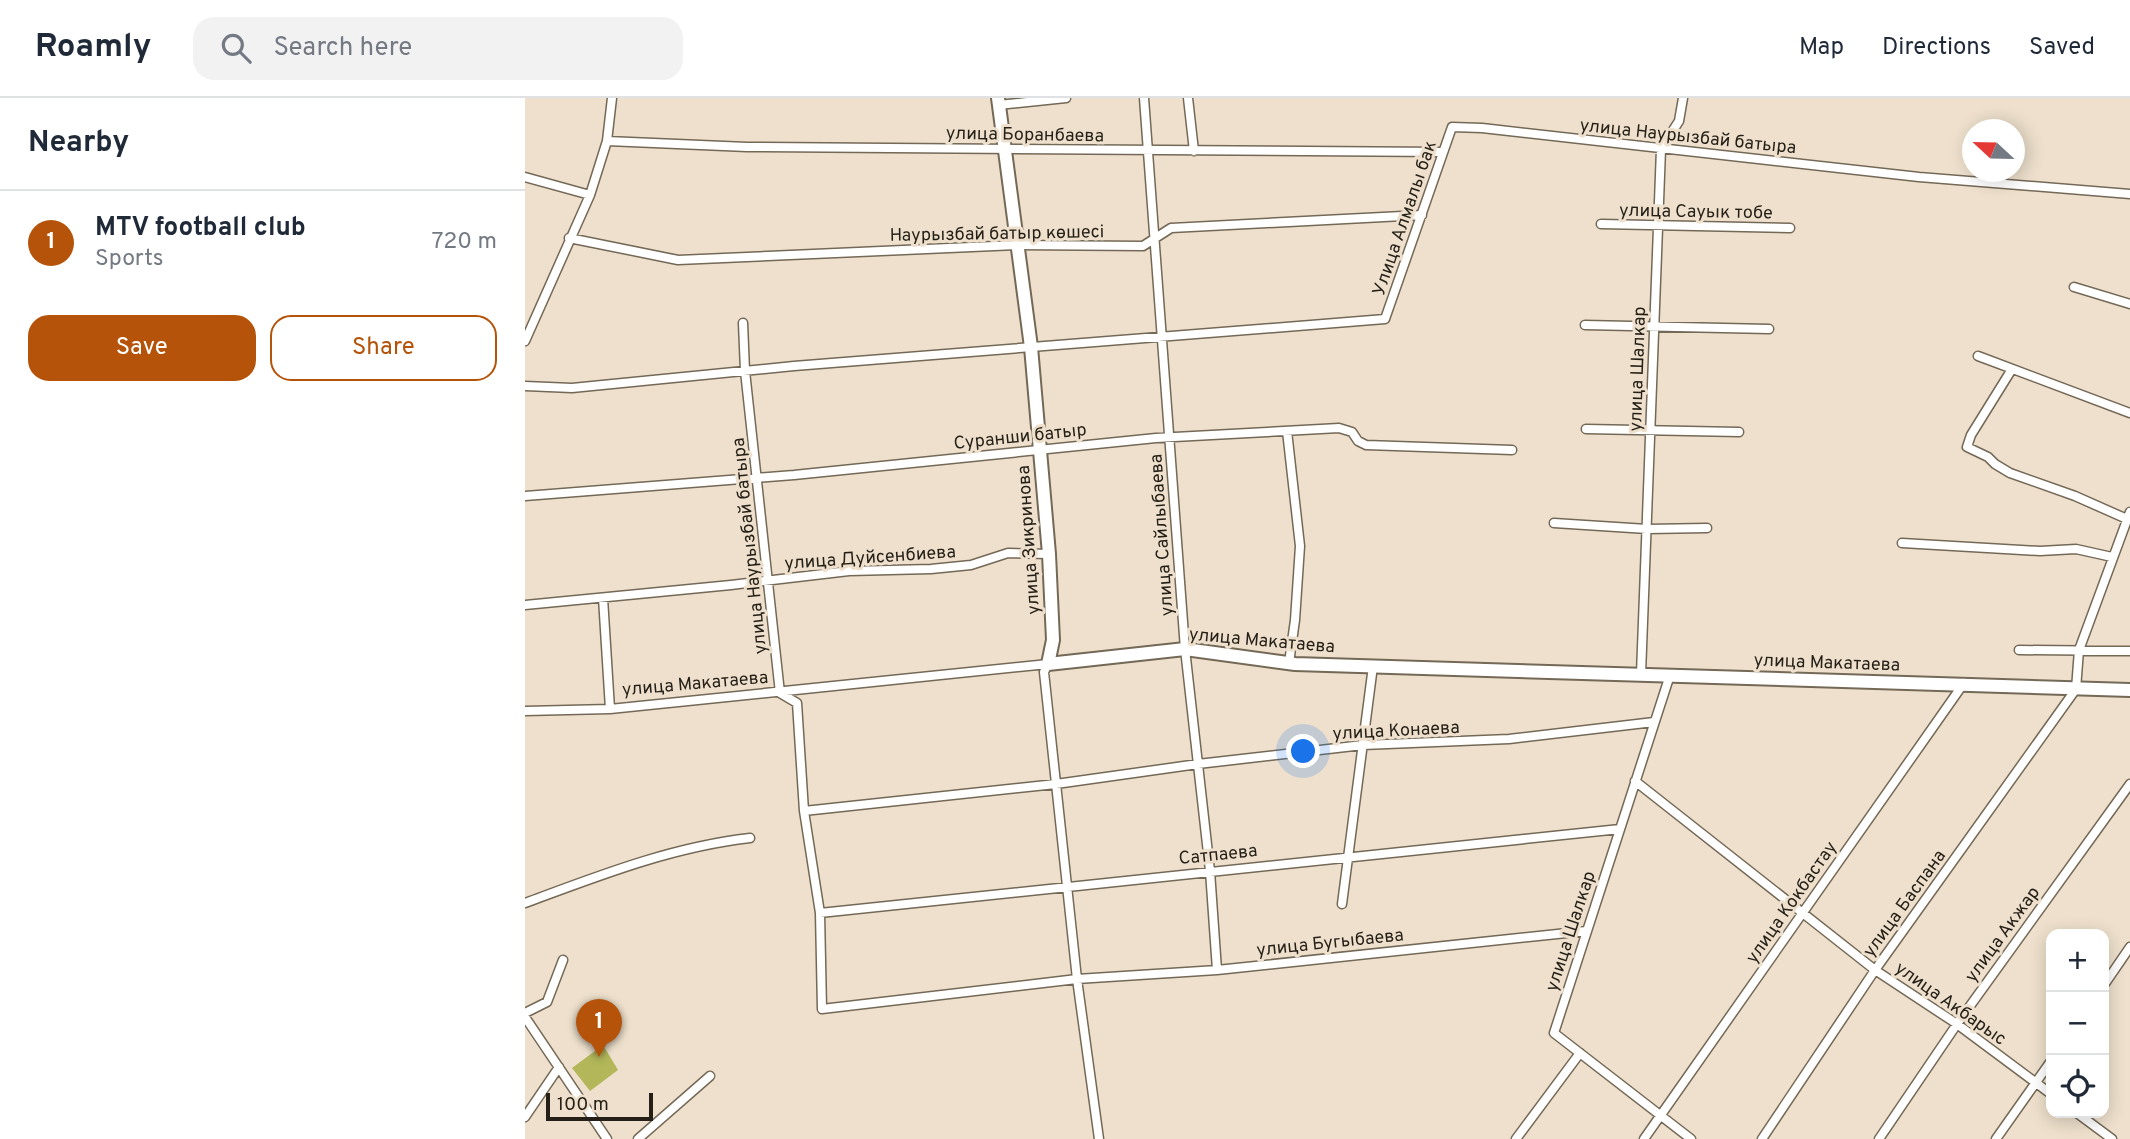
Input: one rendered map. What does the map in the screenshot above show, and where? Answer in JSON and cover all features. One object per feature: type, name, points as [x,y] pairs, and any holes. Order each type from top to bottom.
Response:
[{"type":"street","points":[[525,341],[590,195],[607,141],[612,98]]},
{"type":"street","points":[[998,102],[1066,98]]},
{"type":"street","name":"улица Сайлыбаева","points":[[1144,98],[1185,649],[1210,871],[1217,970]]},
{"type":"street","points":[[1188,98],[1194,151]]},
{"type":"street","points":[[1661,149],[1679,121],[1683,98]]},
{"type":"street","name":"улица Зикринова","points":[[998,102],[1031,347],[1049,554],[1053,640],[1044,672],[1077,979],[1099,1139]]},
{"type":"street","name":"улица Наурызбай батыра","points":[[1452,127],[1482,128],[1919,177],[2130,194]]},
{"type":"street","name":"Улица Алмалы бак","points":[[1161,337],[1385,319],[1452,127]]},
{"type":"street","name":"улица Боранбаева","points":[[607,141],[747,147],[1443,152]]},
{"type":"street","name":"улица Шалкар","points":[[1641,674],[1661,149]]},
{"type":"street","points":[[525,177],[590,195]]},
{"type":"street","name":"Наурызбай батыр көшесі","points":[[569,238],[678,260],[1017,245],[1143,246],[1171,228],[1422,215]]},
{"type":"street","name":"улица Сауык тобе","points":[[1601,225],[1790,228]]},
{"type":"street","points":[[2074,287],[2130,304]]},
{"type":"street","name":"улица Наурызбай батыра","points":[[743,323],[745,371],[781,693],[797,703],[804,811],[820,913],[822,1009]]},
{"type":"street","points":[[1585,325],[1769,329]]},
{"type":"street","points":[[525,386],[572,387],[1161,337]]},
{"type":"street","points":[[1978,356],[2130,412]]},
{"type":"street","points":[[2012,369],[1971,435],[1967,447],[1988,457],[2010,473],[2129,515],[2079,650],[2076,689]]},
{"type":"street","name":"Суранши батыр","points":[[525,496],[758,478],[1170,437],[1287,430],[1346,429],[1366,445],[1512,450]]},
{"type":"street","points":[[1586,429],[1739,432]]},
{"type":"street","points":[[1287,430],[1300,546],[1296,620],[1289,663]]},
{"type":"street","points":[[1554,523],[1647,529],[1707,528]]},
{"type":"street","points":[[1902,544],[2040,551],[2076,549],[2112,557]]},
{"type":"street","name":"улица Дуйсенбиева","points":[[525,605],[849,571],[971,565],[1008,553],[1049,554]]},
{"type":"street","points":[[603,598],[610,709]]},
{"type":"street","name":"улица Макатаева","points":[[525,711],[610,709],[781,693],[1185,649],[1289,663],[2130,690]]},
{"type":"street","points":[[2019,650],[2130,652]]},
{"type":"street","points":[[1342,904],[1373,666]]},
{"type":"street","name":"улица Шалкар","points":[[1670,675],[1553,1033],[1691,1139]]},
{"type":"street","name":"улица Кокбастау","points":[[1644,1139],[1963,683]]},
{"type":"street","name":"улица Баспана","points":[[1762,1139],[1875,970],[2076,689]]},
{"type":"street","name":"улица Конаева","points":[[804,811],[1056,784],[1363,745],[1509,738],[1654,722]]},
{"type":"street","name":"улица Акбарыс","points":[[1635,781],[1875,970],[1957,1024],[2046,1090]]},
{"type":"street","name":"улица Акжар","points":[[1879,1139],[1957,1024],[2130,783]]},
{"type":"street","name":"Сатпаева","points":[[820,913],[1620,829]]},
{"type":"street","points":[[525,903],[628,865],[715,842],[750,838]]},
{"type":"street","name":"улица Бугыбаева","points":[[822,1009],[1077,979],[1217,970],[1586,931]]},
{"type":"street","points":[[2109,978],[2130,947]]},
{"type":"street","points":[[563,960],[547,1002],[525,1015],[607,1139]]},
{"type":"street","points":[[1516,1139],[1580,1053]]},
{"type":"street","points":[[525,1117],[559,1067]]},
{"type":"street","points":[[1996,1139],[2046,1068]]},
{"type":"street","points":[[638,1139],[710,1076]]},
{"type":"street","points":[[2084,1118],[2112,1139]]},
{"type":"green space","points":[[603,1045],[618,1070],[590,1091],[572,1068]]},
{"type":"place","name":"MTV football club","points":[[599,1057]]}]
